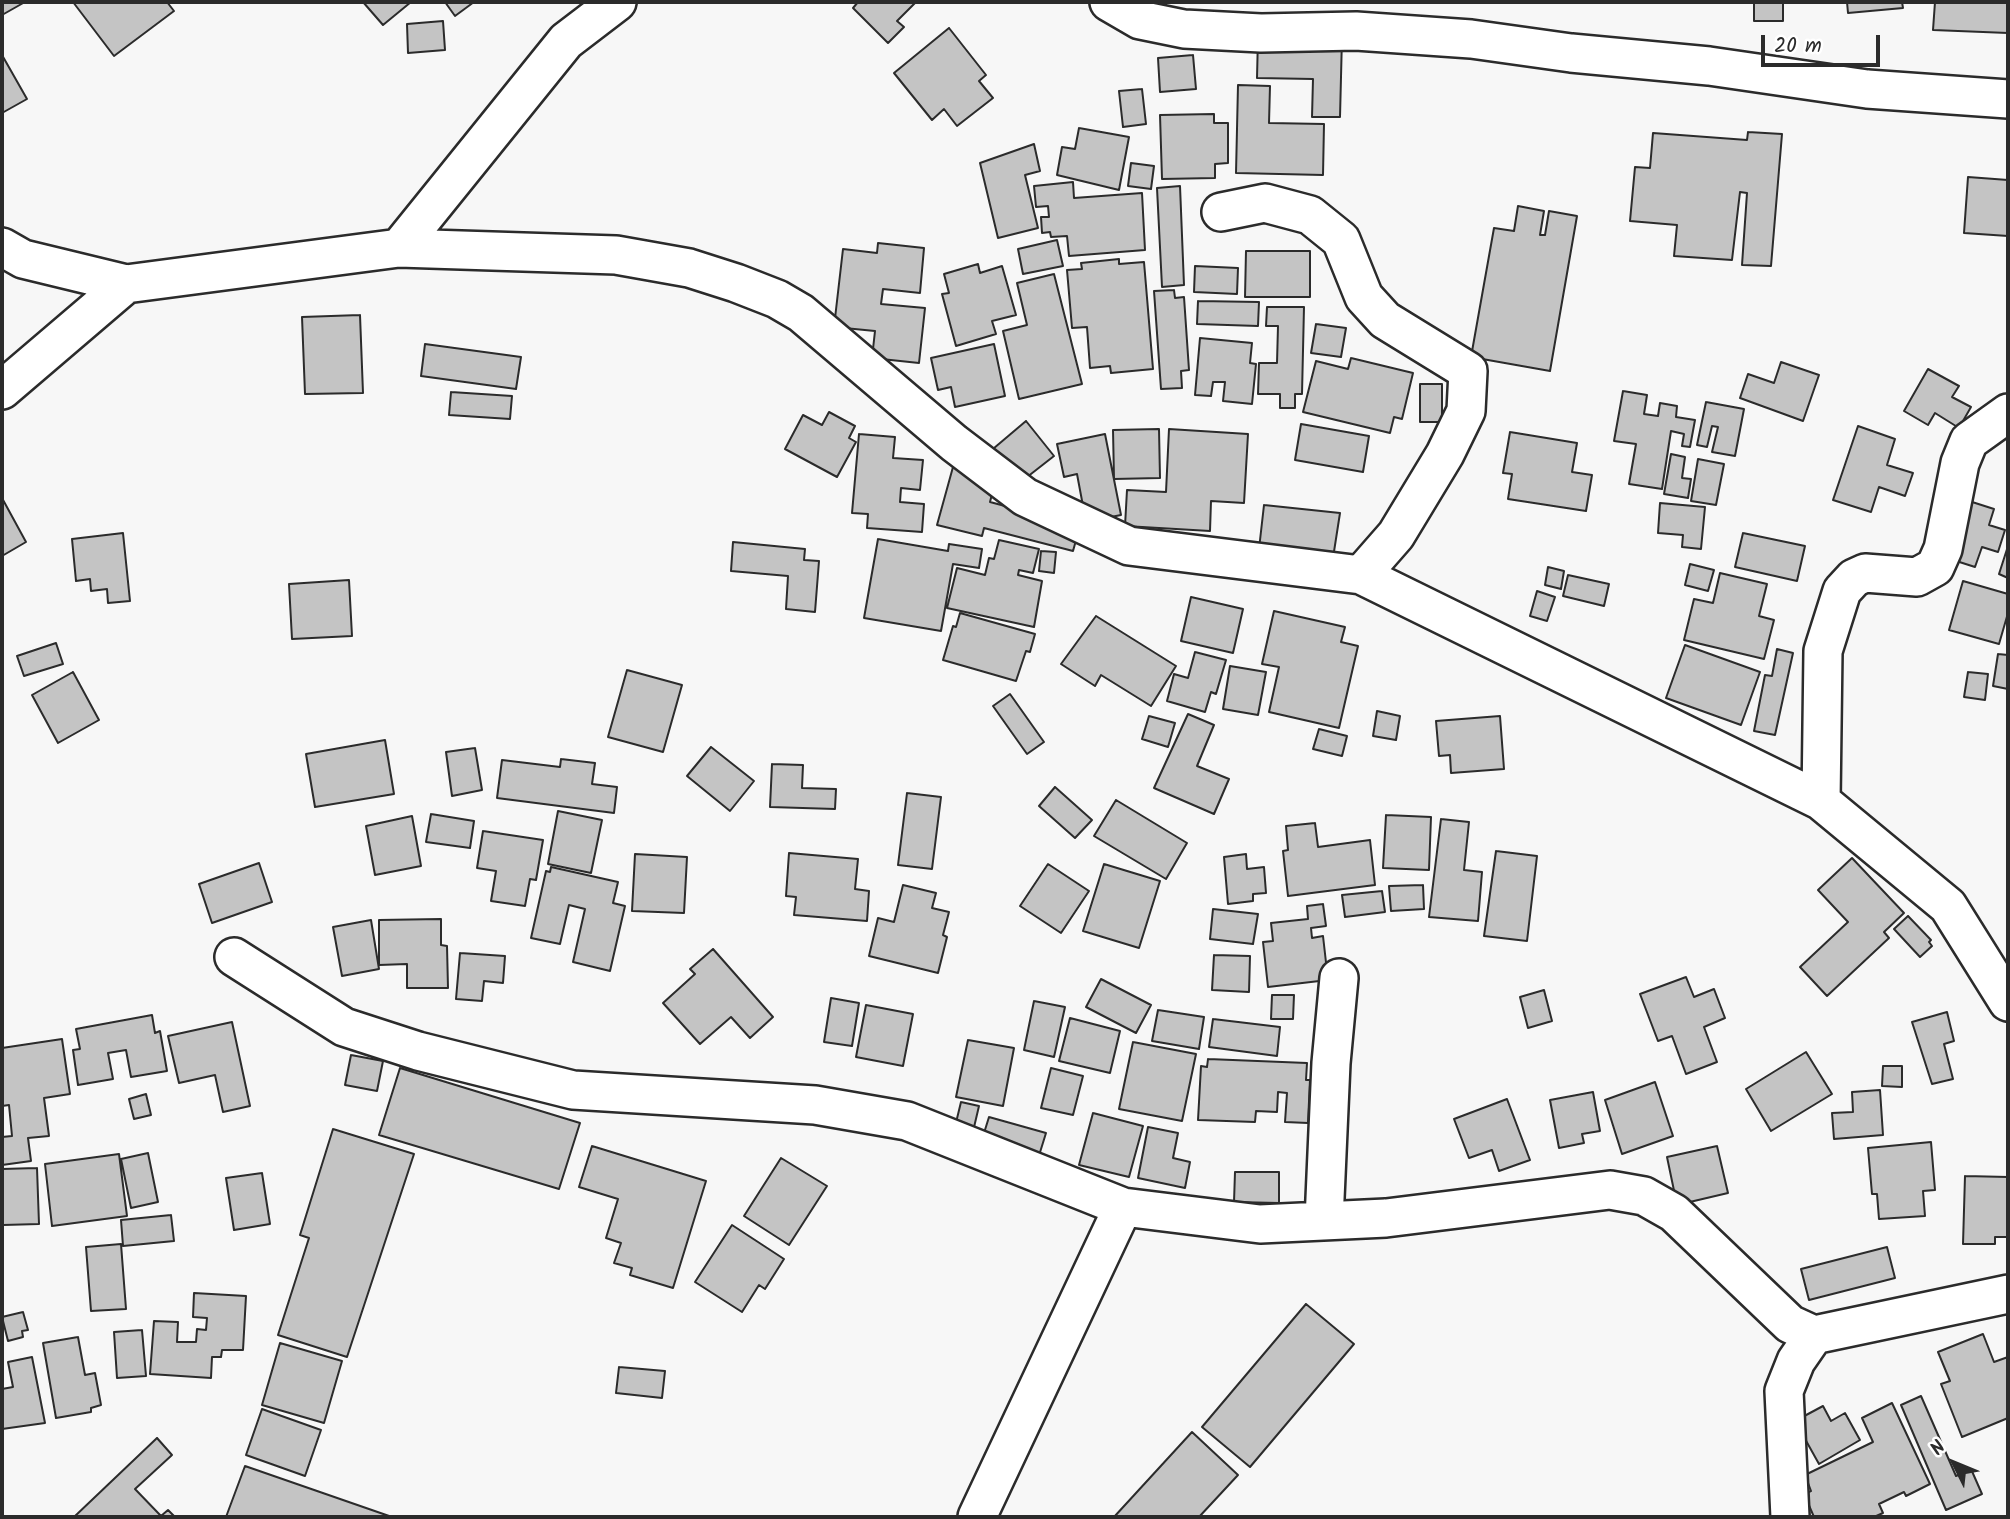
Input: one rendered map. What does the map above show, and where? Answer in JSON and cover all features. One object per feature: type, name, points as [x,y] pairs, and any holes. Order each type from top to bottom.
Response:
[{"type":"street","points":[[399,248],[566,41],[617,2]]},
{"type":"street","points":[[1109,2],[1140,20],[1184,29],[1261,33],[1357,16],[1471,39],[1571,53],[1709,66],[1867,89],[2008,99]]},
{"type":"street","points":[[1221,212],[1265,203],[1310,215],[1341,240],[1364,297],[1385,320],[1468,371],[1466,411],[1445,454],[1396,535],[1361,575]]},
{"type":"street","points":[[2,247],[23,259],[126,284],[399,248],[616,255],[689,268],[736,283],[777,299],[801,313],[954,443],[1025,497],[1129,546],[1361,575],[1821,801],[1948,906],[2008,1002]]},
{"type":"street","points":[[2,390],[126,284]]},
{"type":"street","points":[[1821,801],[1823,651],[1842,591],[1854,578],[1865,573],[1917,578],[1935,567],[1943,549],[1960,463],[1969,441],[2008,413]]},
{"type":"street","points":[[234,957],[344,1027],[418,1051],[573,1090],[815,1105],[907,1121],[1123,1207],[1259,1224],[1386,1218],[1610,1190],[1644,1196],[1674,1213],[1790,1324],[1814,1335],[2008,1294]]},
{"type":"street","points":[[1324,1221],[1331,1063],[1339,978]]},
{"type":"street","points":[[977,1517],[1123,1207]]},
{"type":"street","points":[[1790,1517],[1784,1391],[1796,1362],[1814,1335]]},
{"type":"building","points":[[2,2],[25,2],[2,15]]},
{"type":"building","points":[[73,2],[167,2],[174,11],[114,56]]},
{"type":"building","points":[[363,2],[411,2],[383,25]]},
{"type":"building","points":[[445,2],[474,2],[455,16]]},
{"type":"building","points":[[858,2],[916,2],[897,21],[904,27],[888,43],[853,8]]},
{"type":"building","points":[[1754,2],[1783,2],[1783,21],[1754,21]]},
{"type":"building","points":[[1847,2],[1902,2],[1903,8],[1848,13]]},
{"type":"building","points":[[1935,2],[2008,2],[2008,33],[1933,30]]},
{"type":"building","points":[[443,21],[445,50],[408,53],[407,24]]},
{"type":"building","points":[[949,28],[986,75],[979,81],[993,98],[957,126],[944,109],[932,120],[894,73]]},
{"type":"building","points":[[1258,36],[1342,37],[1340,117],[1312,117],[1313,79],[1257,78]]},
{"type":"building","points":[[2,55],[27,99],[2,113]]},
{"type":"building","points":[[1193,55],[1196,89],[1160,92],[1158,58]]},
{"type":"building","points":[[1238,85],[1270,86],[1269,123],[1324,124],[1323,175],[1236,173]]},
{"type":"building","points":[[1142,89],[1146,124],[1123,127],[1119,91]]},
{"type":"building","points":[[1214,114],[1214,123],[1228,123],[1228,163],[1215,164],[1215,178],[1162,179],[1160,115]]},
{"type":"building","points":[[1079,128],[1129,137],[1119,190],[1057,175],[1062,147],[1075,149]]},
{"type":"building","points":[[1748,132],[1782,134],[1771,266],[1742,265],[1747,193],[1740,192],[1732,260],[1674,256],[1677,225],[1630,221],[1635,167],[1650,168],[1653,133],[1747,140]]},
{"type":"building","points":[[1034,144],[1040,171],[1025,175],[1038,228],[998,238],[980,163]]},
{"type":"building","points":[[1131,163],[1154,166],[1151,189],[1128,186]]},
{"type":"building","points":[[1968,177],[2008,180],[2008,236],[1964,233]]},
{"type":"building","points":[[1073,182],[1074,198],[1142,193],[1145,250],[1069,256],[1067,236],[1051,237],[1050,232],[1042,233],[1041,217],[1049,217],[1048,206],[1036,207],[1034,186]]},
{"type":"building","points":[[1180,186],[1184,285],[1162,287],[1157,188]]},
{"type":"building","points":[[1518,206],[1544,211],[1540,235],[1545,235],[1549,211],[1577,216],[1550,371],[1471,357],[1494,228],[1514,231]]},
{"type":"building","points":[[1057,240],[1063,266],[1023,274],[1018,249]]},
{"type":"building","points":[[878,243],[924,248],[920,293],[883,289],[881,304],[925,308],[919,363],[872,358],[875,331],[834,327],[843,249],[877,253]]},
{"type":"building","points":[[1246,251],[1310,251],[1310,297],[1245,297]]},
{"type":"building","points":[[1119,259],[1119,264],[1144,262],[1153,369],[1111,373],[1110,366],[1090,368],[1087,327],[1072,328],[1067,270],[1082,269],[1081,263]]},
{"type":"building","points":[[978,264],[980,273],[1002,266],[1016,315],[992,321],[996,334],[956,346],[942,294],[949,293],[944,274]]},
{"type":"building","points":[[1195,266],[1238,268],[1237,294],[1194,292]]},
{"type":"building","points":[[1054,274],[1082,384],[1019,399],[1003,331],[1027,325],[1017,283]]},
{"type":"building","points":[[1174,290],[1175,298],[1184,297],[1189,370],[1181,371],[1182,388],[1161,389],[1154,291]]},
{"type":"building","points":[[1198,301],[1259,302],[1258,326],[1197,324]]},
{"type":"building","points":[[1267,307],[1304,307],[1302,394],[1295,394],[1295,408],[1280,408],[1280,394],[1258,394],[1259,363],[1277,363],[1278,326],[1266,326]]},
{"type":"building","points":[[360,315],[363,393],[305,394],[302,317]]},
{"type":"building","points":[[1316,324],[1346,328],[1341,357],[1311,353]]},
{"type":"building","points":[[1200,338],[1252,343],[1250,363],[1256,364],[1252,404],[1223,401],[1225,382],[1213,382],[1211,396],[1195,395]]},
{"type":"building","points":[[425,344],[521,357],[516,389],[421,376]]},
{"type":"building","points":[[994,344],[1005,396],[955,407],[951,387],[938,390],[931,358]]},
{"type":"building","points":[[1351,358],[1413,373],[1402,419],[1394,417],[1390,433],[1303,412],[1316,361],[1348,369]]},
{"type":"building","points":[[1781,362],[1819,375],[1803,421],[1740,398],[1748,374],[1774,383]]},
{"type":"building","points":[[1928,369],[1959,386],[1952,397],[1971,407],[1959,428],[1935,413],[1928,425],[1904,411]]},
{"type":"building","points":[[1420,384],[1442,384],[1442,422],[1420,422]]},
{"type":"building","points":[[1623,391],[1647,395],[1644,414],[1658,416],[1660,403],[1677,406],[1676,417],[1695,420],[1690,447],[1682,446],[1684,434],[1671,431],[1662,489],[1629,484],[1636,444],[1614,441]]},
{"type":"building","points":[[451,392],[512,396],[510,419],[449,415]]},
{"type":"building","points":[[1706,402],[1744,409],[1735,456],[1712,452],[1718,427],[1712,426],[1707,447],[1697,445]]},
{"type":"building","points":[[829,412],[855,426],[849,438],[856,442],[837,477],[785,449],[803,415],[822,425]]},
{"type":"building","points":[[1026,421],[1054,456],[1022,481],[987,454]]},
{"type":"building","points":[[1301,424],[1369,436],[1363,472],[1295,460]]},
{"type":"building","points":[[1858,426],[1895,439],[1887,465],[1913,473],[1905,496],[1879,487],[1871,512],[1833,500]]},
{"type":"building","points":[[1159,429],[1160,478],[1114,479],[1113,430]]},
{"type":"building","points":[[1169,429],[1248,434],[1244,503],[1211,501],[1210,531],[1125,526],[1127,490],[1166,492]]},
{"type":"building","points":[[1510,432],[1577,443],[1572,472],[1592,475],[1586,511],[1508,499],[1512,474],[1503,473]]},
{"type":"building","points":[[859,434],[895,437],[893,458],[923,460],[920,490],[901,488],[900,502],[924,504],[922,532],[867,528],[868,514],[852,513]]},
{"type":"building","points":[[1105,434],[1121,515],[1086,522],[1077,474],[1064,477],[1057,444]]},
{"type":"building","points":[[1671,454],[1685,457],[1682,478],[1691,479],[1688,498],[1664,494]]},
{"type":"building","points":[[1698,459],[1724,464],[1716,505],[1691,501]]},
{"type":"building","points":[[953,467],[996,478],[990,502],[1080,526],[1073,551],[984,528],[982,536],[937,525]]},
{"type":"building","points":[[2,498],[26,542],[2,556]]},
{"type":"building","points":[[1969,501],[1994,509],[1989,525],[2005,530],[1998,552],[1982,547],[1975,567],[1950,559]]},
{"type":"building","points":[[1660,503],[1705,507],[1701,549],[1682,547],[1683,535],[1658,533]]},
{"type":"building","points":[[1264,505],[1340,513],[1333,558],[1259,549]]},
{"type":"building","points":[[123,533],[130,601],[108,603],[107,589],[91,591],[90,579],[76,581],[72,539]]},
{"type":"building","points":[[1743,533],[1805,546],[1797,581],[1735,567]]},
{"type":"building","points":[[878,539],[948,551],[949,544],[982,549],[979,568],[953,564],[941,631],[864,618]]},
{"type":"building","points":[[999,540],[1039,549],[1033,573],[1019,570],[1018,575],[1042,581],[1034,627],[947,608],[957,568],[985,575],[989,558],[994,559]]},
{"type":"building","points":[[733,542],[805,549],[804,560],[819,561],[815,612],[786,609],[788,576],[731,571]]},
{"type":"building","points":[[2008,546],[2008,578],[1999,574]]},
{"type":"building","points":[[1041,551],[1056,552],[1054,573],[1039,571]]},
{"type":"building","points":[[1690,564],[1714,570],[1708,591],[1685,585]]},
{"type":"building","points":[[1548,567],[1564,571],[1561,589],[1545,585]]},
{"type":"building","points":[[1720,573],[1767,584],[1759,616],[1774,620],[1764,659],[1684,640],[1694,599],[1713,603]]},
{"type":"building","points":[[1568,575],[1609,584],[1604,606],[1563,596]]},
{"type":"building","points":[[349,580],[352,636],[292,639],[289,584]]},
{"type":"building","points":[[1963,581],[2008,594],[2008,613],[1999,644],[1949,630]]},
{"type":"building","points":[[1537,591],[1555,597],[1547,621],[1530,616]]},
{"type":"building","points":[[1191,597],[1243,609],[1233,653],[1181,641]]},
{"type":"building","points":[[1274,611],[1345,627],[1341,642],[1358,646],[1339,728],[1269,712],[1279,667],[1262,664]]},
{"type":"building","points":[[960,613],[1035,634],[1030,652],[1026,651],[1016,681],[943,660],[953,626],[956,627]]},
{"type":"building","points":[[1096,616],[1176,666],[1151,706],[1101,675],[1095,686],[1061,664]]},
{"type":"building","points":[[56,643],[63,664],[24,676],[17,656]]},
{"type":"building","points":[[1685,645],[1760,672],[1741,725],[1666,698]]},
{"type":"building","points":[[1777,649],[1793,653],[1775,735],[1754,731],[1765,675],[1772,676]]},
{"type":"building","points":[[1195,652],[1226,660],[1216,694],[1211,692],[1205,712],[1167,701],[1174,674],[1188,678]]},
{"type":"building","points":[[1998,654],[2008,655],[2008,689],[1993,686]]},
{"type":"building","points":[[1230,666],[1266,672],[1258,715],[1223,709]]},
{"type":"building","points":[[627,670],[682,685],[663,752],[608,737]]},
{"type":"building","points":[[73,672],[99,720],[58,743],[32,695]]},
{"type":"building","points":[[1968,672],[1988,674],[1985,700],[1964,697]]},
{"type":"building","points":[[1010,694],[1044,742],[1027,754],[993,706]]},
{"type":"building","points":[[1377,711],[1400,716],[1396,740],[1373,736]]},
{"type":"building","points":[[1188,714],[1214,725],[1197,766],[1229,779],[1214,814],[1154,788]]},
{"type":"building","points":[[1149,716],[1175,723],[1168,747],[1142,739]]},
{"type":"building","points":[[1500,716],[1504,769],[1451,773],[1450,755],[1439,756],[1436,721]]},
{"type":"building","points":[[1319,729],[1347,736],[1342,756],[1313,749]]},
{"type":"building","points":[[385,740],[394,794],[315,807],[306,754]]},
{"type":"building","points":[[711,747],[754,781],[730,811],[687,776]]},
{"type":"building","points":[[475,748],[482,790],[452,796],[446,752]]},
{"type":"building","points":[[561,759],[595,763],[592,784],[617,787],[614,813],[497,798],[502,760],[560,767]]},
{"type":"building","points":[[772,764],[803,765],[802,788],[836,789],[835,809],[770,807]]},
{"type":"building","points":[[1055,787],[1092,820],[1075,838],[1039,806]]},
{"type":"building","points":[[907,793],[941,797],[932,869],[898,865]]},
{"type":"building","points":[[1116,800],[1187,843],[1166,879],[1094,836]]},
{"type":"building","points":[[558,811],[602,820],[591,873],[548,864]]},
{"type":"building","points":[[431,814],[474,821],[470,848],[426,842]]},
{"type":"building","points":[[1386,815],[1431,817],[1429,870],[1383,868]]},
{"type":"building","points":[[412,816],[421,866],[375,875],[366,826]]},
{"type":"building","points":[[1441,819],[1469,822],[1464,870],[1482,872],[1478,921],[1429,917]]},
{"type":"building","points":[[1315,823],[1318,847],[1370,840],[1375,885],[1288,896],[1283,851],[1288,850],[1286,826]]},
{"type":"building","points":[[483,831],[543,840],[536,880],[530,879],[525,906],[491,901],[496,871],[477,868]]},
{"type":"building","points":[[1496,851],[1537,856],[1527,941],[1484,936]]},
{"type":"building","points":[[789,853],[858,859],[855,889],[869,891],[867,921],[794,915],[796,897],[786,896]]},
{"type":"building","points":[[635,854],[687,857],[684,913],[632,911]]},
{"type":"building","points":[[1246,854],[1247,869],[1264,867],[1266,893],[1253,894],[1253,901],[1228,904],[1224,857]]},
{"type":"building","points":[[1852,858],[1904,913],[1884,932],[1889,938],[1827,996],[1800,967],[1848,922],[1818,890]]},
{"type":"building","points":[[259,863],[272,902],[212,923],[199,884]]},
{"type":"building","points":[[1048,864],[1089,891],[1061,933],[1020,906]]},
{"type":"building","points":[[1104,864],[1160,881],[1139,948],[1083,931]]},
{"type":"building","points":[[551,867],[618,882],[613,903],[625,906],[610,971],[573,962],[585,909],[569,905],[560,944],[531,938],[546,871],[550,872]]},
{"type":"building","points":[[903,885],[936,893],[932,908],[949,912],[943,935],[947,937],[938,973],[869,956],[878,918],[894,922]]},
{"type":"building","points":[[1423,885],[1424,909],[1391,911],[1389,886]]},
{"type":"building","points":[[1382,891],[1385,912],[1345,917],[1342,895]]},
{"type":"building","points":[[1323,904],[1326,926],[1311,928],[1312,938],[1323,936],[1328,980],[1268,987],[1263,942],[1273,941],[1271,923],[1308,919],[1307,906]]},
{"type":"building","points":[[1213,909],[1258,914],[1253,944],[1210,939]]},
{"type":"building","points":[[1908,916],[1931,940],[1929,942],[1932,946],[1920,957],[1894,929]]},
{"type":"building","points":[[441,919],[441,945],[447,946],[448,988],[407,988],[407,964],[379,965],[379,920]]},
{"type":"building","points":[[371,920],[379,969],[342,976],[333,927]]},
{"type":"building","points":[[713,949],[773,1017],[750,1038],[731,1017],[700,1044],[663,1003],[695,974],[690,969]]},
{"type":"building","points":[[460,953],[505,956],[503,983],[484,981],[482,1001],[456,999]]},
{"type":"building","points":[[1214,955],[1250,956],[1249,992],[1212,990]]},
{"type":"building","points":[[1686,977],[1694,997],[1714,989],[1725,1018],[1704,1027],[1717,1062],[1686,1074],[1672,1036],[1658,1041],[1640,994]]},
{"type":"building","points":[[1101,979],[1151,1005],[1136,1033],[1086,1007]]},
{"type":"building","points":[[1544,990],[1552,1021],[1528,1028],[1520,997]]},
{"type":"building","points":[[1272,995],[1294,995],[1293,1019],[1271,1019]]},
{"type":"building","points":[[831,998],[859,1003],[852,1046],[824,1042]]},
{"type":"building","points":[[1034,1001],[1065,1007],[1054,1057],[1024,1050]]},
{"type":"building","points":[[866,1005],[913,1014],[903,1066],[856,1057]]},
{"type":"building","points":[[1158,1010],[1204,1017],[1199,1049],[1152,1041]]},
{"type":"building","points":[[1947,1012],[1954,1041],[1944,1044],[1953,1079],[1932,1084],[1912,1022]]},
{"type":"building","points":[[152,1015],[155,1033],[160,1031],[167,1071],[131,1077],[126,1050],[108,1053],[113,1079],[78,1085],[73,1050],[80,1049],[76,1029]]},
{"type":"building","points":[[1070,1018],[1120,1031],[1110,1073],[1059,1061]]},
{"type":"building","points":[[1213,1019],[1280,1027],[1277,1056],[1209,1047]]},
{"type":"building","points":[[232,1022],[250,1106],[223,1112],[215,1075],[179,1083],[168,1036]]},
{"type":"building","points":[[62,1039],[70,1094],[44,1098],[49,1136],[28,1138],[31,1161],[2,1165],[2,1137],[12,1136],[9,1105],[2,1106],[2,1048]]},
{"type":"building","points":[[968,1040],[1014,1048],[1003,1106],[956,1097]]},
{"type":"building","points":[[1133,1042],[1196,1054],[1182,1121],[1119,1109]]},
{"type":"building","points":[[1806,1052],[1832,1094],[1771,1131],[1746,1089]]},
{"type":"building","points":[[351,1055],[383,1061],[377,1091],[345,1085]]},
{"type":"building","points":[[1208,1059],[1307,1063],[1306,1080],[1310,1080],[1308,1123],[1285,1122],[1287,1093],[1278,1092],[1277,1112],[1256,1111],[1255,1122],[1198,1120],[1201,1066],[1207,1067]]},
{"type":"building","points":[[1883,1066],[1902,1066],[1902,1087],[1882,1086]]},
{"type":"building","points":[[400,1068],[580,1123],[559,1189],[379,1135]]},
{"type":"building","points":[[1051,1068],[1083,1076],[1073,1115],[1041,1108]]},
{"type":"building","points":[[1655,1082],[1673,1136],[1622,1154],[1605,1100]]},
{"type":"building","points":[[1880,1090],[1883,1135],[1834,1139],[1832,1113],[1853,1112],[1852,1092]]},
{"type":"building","points":[[1593,1092],[1600,1131],[1582,1134],[1584,1143],[1559,1148],[1550,1100]]},
{"type":"building","points":[[146,1094],[151,1115],[134,1119],[129,1099]]},
{"type":"building","points":[[1507,1099],[1530,1160],[1499,1171],[1492,1150],[1469,1158],[1454,1119]]},
{"type":"building","points":[[961,1102],[979,1106],[971,1140],[953,1135]]},
{"type":"building","points":[[1093,1113],[1143,1126],[1129,1177],[1079,1165]]},
{"type":"building","points":[[989,1117],[1046,1133],[1037,1162],[980,1146]]},
{"type":"building","points":[[1148,1127],[1178,1133],[1173,1158],[1190,1162],[1185,1188],[1138,1178]]},
{"type":"building","points":[[333,1129],[414,1154],[347,1357],[278,1335],[309,1238],[300,1235]]},
{"type":"building","points":[[1931,1142],[1935,1190],[1923,1191],[1925,1216],[1879,1219],[1877,1194],[1872,1194],[1868,1148]]},
{"type":"building","points":[[592,1146],[706,1181],[673,1288],[630,1275],[632,1268],[614,1263],[621,1243],[606,1238],[618,1199],[579,1187]]},
{"type":"building","points":[[1717,1146],[1728,1193],[1677,1205],[1667,1157]]},
{"type":"building","points":[[148,1153],[158,1202],[131,1208],[121,1159]]},
{"type":"building","points":[[119,1154],[127,1216],[52,1226],[45,1164]]},
{"type":"building","points":[[781,1158],[827,1186],[789,1245],[744,1216]]},
{"type":"building","points":[[37,1168],[39,1224],[3,1225],[2,1169]]},
{"type":"building","points":[[1235,1172],[1279,1172],[1279,1203],[1234,1202]]},
{"type":"building","points":[[262,1173],[270,1224],[234,1230],[226,1178]]},
{"type":"building","points":[[1965,1176],[2008,1177],[2008,1237],[1995,1237],[1995,1244],[1963,1244]]},
{"type":"building","points":[[171,1215],[174,1241],[123,1246],[121,1220]]},
{"type":"building","points":[[732,1225],[784,1259],[765,1289],[759,1285],[742,1312],[695,1282]]},
{"type":"building","points":[[121,1244],[126,1309],[91,1311],[86,1247]]},
{"type":"building","points":[[1887,1247],[1895,1278],[1809,1300],[1801,1269]]},
{"type":"building","points":[[194,1293],[246,1296],[243,1350],[222,1350],[221,1357],[212,1357],[211,1378],[150,1374],[154,1321],[178,1322],[177,1342],[196,1342],[197,1329],[206,1330],[207,1318],[193,1317]]},
{"type":"building","points":[[1306,1304],[1354,1344],[1250,1467],[1202,1427]]},
{"type":"building","points":[[23,1312],[28,1330],[22,1331],[23,1337],[8,1341],[2,1317]]},
{"type":"building","points":[[142,1330],[146,1376],[117,1378],[114,1332]]},
{"type":"building","points":[[1983,1334],[1994,1362],[2008,1357],[2008,1418],[1962,1437],[1941,1384],[1950,1381],[1938,1352]]},
{"type":"building","points":[[78,1337],[85,1375],[95,1373],[101,1405],[91,1408],[91,1412],[56,1418],[43,1343]]},
{"type":"building","points":[[280,1343],[342,1361],[324,1423],[262,1405]]},
{"type":"building","points":[[32,1357],[45,1423],[2,1429],[2,1389],[13,1387],[8,1362]]},
{"type":"building","points":[[619,1367],[665,1371],[662,1398],[616,1393]]},
{"type":"building","points":[[1921,1396],[1956,1476],[1971,1469],[1982,1494],[1946,1510],[1901,1405]]},
{"type":"building","points":[[1892,1403],[1930,1484],[1906,1496],[1904,1492],[1879,1504],[1883,1513],[1874,1517],[1814,1517],[1804,1494],[1811,1491],[1805,1475],[1873,1442],[1862,1418]]},
{"type":"building","points":[[1823,1406],[1831,1421],[1845,1413],[1860,1440],[1819,1464],[1795,1421]]},
{"type":"building","points":[[262,1409],[321,1430],[305,1476],[246,1455]]},
{"type":"building","points":[[1192,1432],[1238,1475],[1199,1517],[1114,1517]]},
{"type":"building","points":[[157,1438],[172,1455],[135,1489],[161,1516],[168,1510],[175,1517],[74,1517]]},
{"type":"building","points":[[245,1466],[392,1517],[226,1517]]}]
